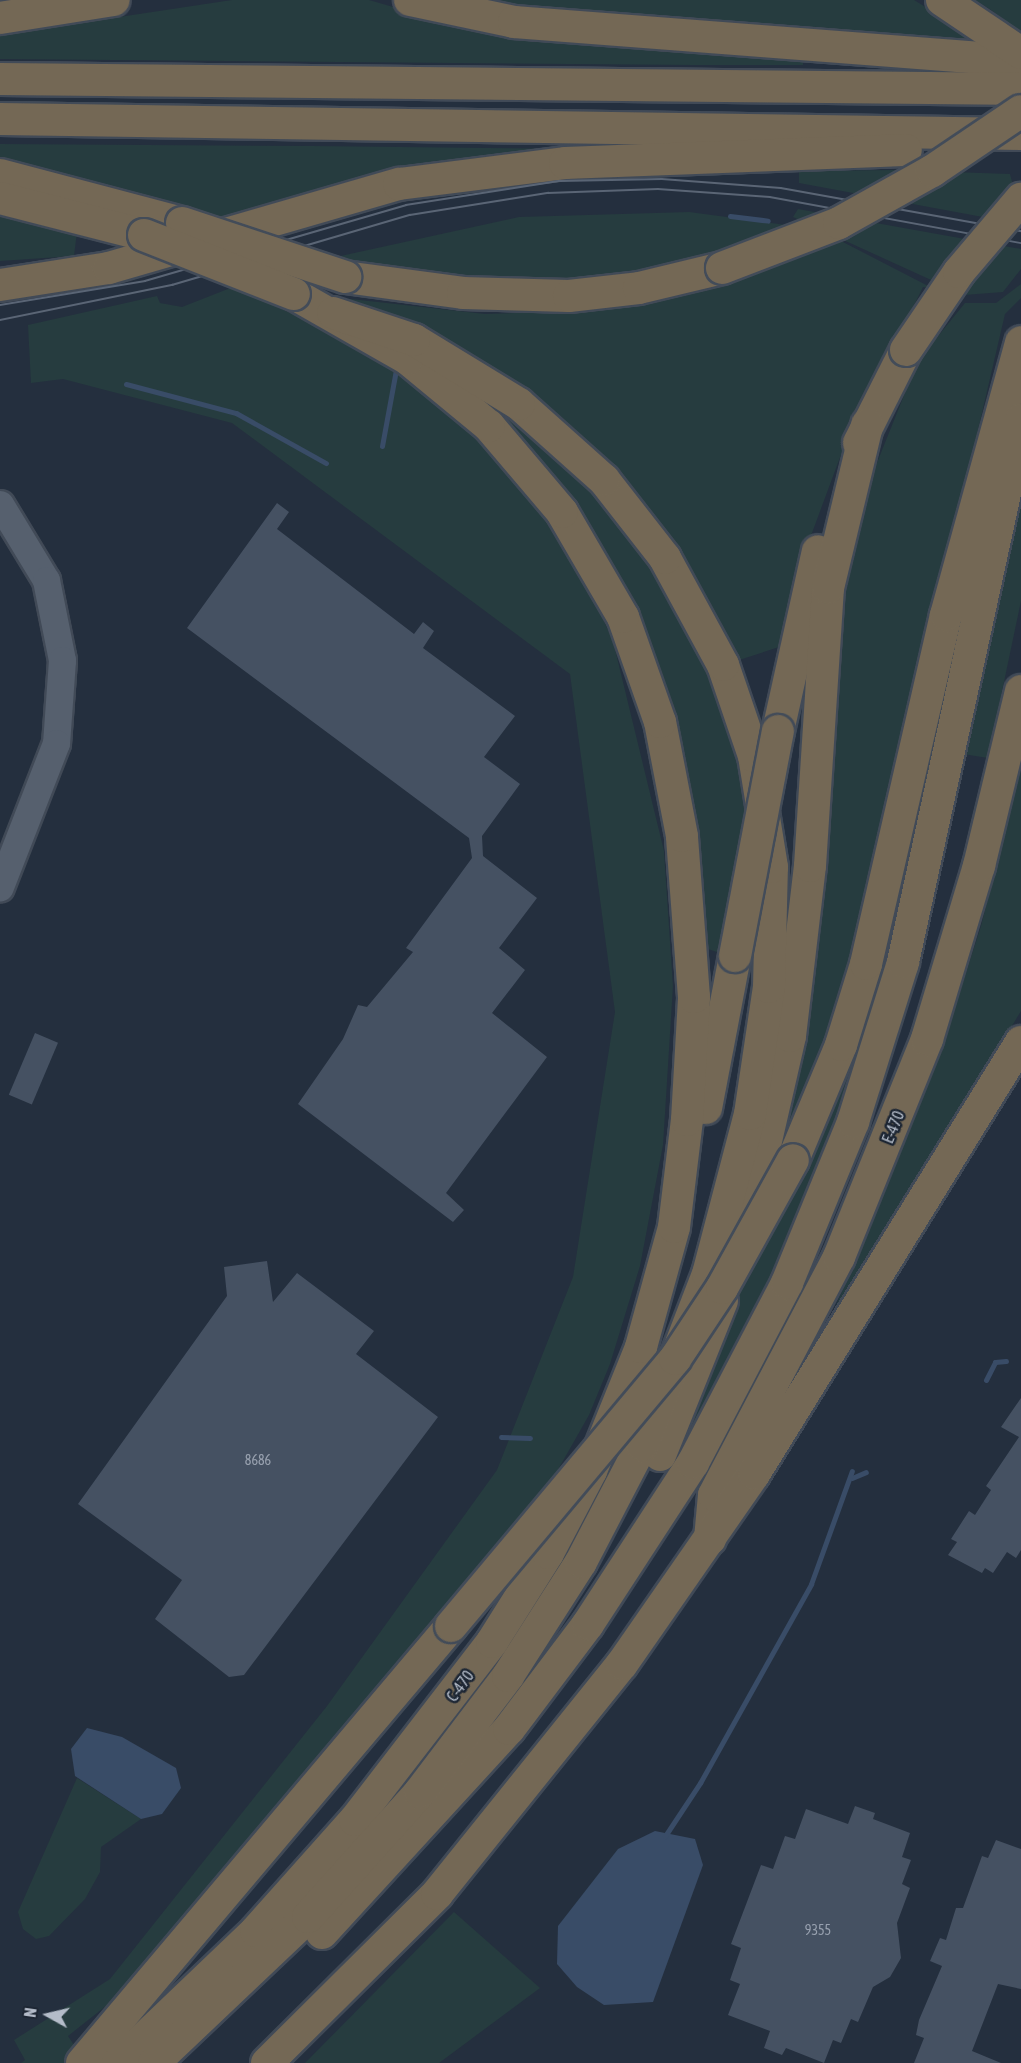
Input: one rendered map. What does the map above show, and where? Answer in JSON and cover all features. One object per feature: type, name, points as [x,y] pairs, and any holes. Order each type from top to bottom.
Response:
[{"type":"highway","points":[[0,18],[114,0]]},
{"type":"highway","points":[[410,0],[514,22],[1018,77]]},
{"type":"highway","points":[[942,0],[1018,77]]},
{"type":"highway","points":[[0,79],[1018,77]]},
{"type":"highway","points":[[0,176],[182,223],[345,277],[452,292],[569,296],[639,288],[723,268],[787,247],[848,218],[932,171],[1018,77]]},
{"type":"highway","points":[[0,119],[1011,134]]},
{"type":"highway","points":[[0,285],[133,262],[399,184],[565,163],[961,149],[1011,134]]},
{"type":"highway","points":[[0,198],[144,235],[294,294],[333,313],[432,376],[509,447],[587,550],[637,651],[672,778],[692,931],[692,1061],[674,1227]]},
{"type":"highway","points":[[674,1227],[689,1196],[808,582],[867,425],[906,350],[964,266],[1021,199]]},
{"type":"highway","points":[[154,2063],[308,1917],[393,1823],[483,1712],[580,1562],[639,1452],[699,1302],[742,1147],[768,995],[772,867],[754,756],[723,665],[665,558],[604,480],[519,404],[407,336],[333,313]]},
{"type":"highway","points":[[82,2063],[659,1380],[747,1246],[805,1134],[841,1045],[890,863],[959,565],[1021,342]]},
{"type":"highway","points":[[186,2063],[353,1901],[553,1672],[681,1482],[755,1349],[834,1172],[872,1068],[915,916],[1021,420]]},
{"type":"highway","points":[[482,1754],[575,1614],[641,1494],[694,1379],[743,1240],[790,1036],[810,866],[828,588],[867,425]]},
{"type":"highway","name":"E-470","points":[[710,1540],[714,1495],[839,1257],[927,1039],[979,866],[1021,691]]},
{"type":"highway","points":[[267,2063],[399,1934],[499,1821],[710,1540],[837,1345],[1021,1042]]},
{"type":"highway","name":"C-470","points":[[118,2063],[242,1946],[328,1852],[492,1642],[591,1471],[641,1347],[674,1227]]},
{"type":"main road","points":[[0,504],[46,580],[62,660],[56,743],[0,887]]},
{"type":"green space","points":[[232,0],[369,0],[400,9],[803,59],[803,65],[0,59],[0,35]]},
{"type":"green space","points":[[477,0],[914,0],[988,45],[524,8]]},
{"type":"green space","points":[[975,0],[1021,0],[1021,32],[991,10]]},
{"type":"green space","points":[[0,144],[588,149],[228,224],[100,184],[0,162]]},
{"type":"green space","points":[[893,170],[1010,174],[1014,189],[1021,192],[1021,224],[799,183],[799,171]]},
{"type":"green space","points":[[798,209],[1021,249],[1021,269],[1003,292],[964,295],[793,217]]},
{"type":"green space","points":[[689,212],[801,227],[692,264],[575,282],[434,281],[336,257],[519,217]]},
{"type":"green space","points":[[0,214],[77,232],[74,256],[0,261]]},
{"type":"green space","points":[[841,241],[934,289],[923,287],[842,452],[809,541],[782,646],[733,662],[641,510],[388,318],[342,298],[485,314],[606,310],[728,285]]},
{"type":"green space","points":[[1021,284],[1021,298],[1005,314],[848,989],[770,1183],[845,580],[866,490],[909,383],[903,379],[965,303],[996,303]]},
{"type":"green space","points":[[233,287],[343,337],[400,372],[475,433],[537,505],[585,579],[613,641],[664,851],[673,986],[663,1145],[640,1266],[610,1364],[589,1415],[530,1519],[116,1998],[68,2036],[78,2051],[65,2063],[21,2063],[25,2060],[14,2040],[110,1979],[327,1706],[497,1470],[573,1277],[615,1012],[570,674],[232,423],[63,379],[31,383],[28,325],[157,296],[160,303],[182,307]]},
{"type":"green space","points":[[448,370],[530,426],[629,525],[717,678],[754,817],[720,953],[705,948],[698,853],[647,643]]},
{"type":"green space","points":[[1021,480],[1021,601],[988,758],[963,754]]},
{"type":"green space","points":[[1021,769],[1021,1011],[823,1337],[940,1054],[981,926]]},
{"type":"green space","points":[[891,905],[900,921],[855,1077],[782,1263],[670,1477],[663,1472]]},
{"type":"green space","points":[[77,1778],[141,1819],[101,1847],[100,1872],[85,1899],[49,1936],[36,1939],[23,1929],[18,1912]]},
{"type":"green space","points":[[454,1912],[540,1988],[439,2063],[305,2063]]},
{"type":"water","points":[[87,1728],[122,1737],[176,1768],[181,1788],[162,1814],[141,1819],[75,1776],[71,1749]]},
{"type":"water","points":[[655,1831],[695,1839],[703,1865],[653,2002],[604,2005],[577,1987],[557,1964],[558,1926],[618,1849]]},
{"type":"building","points":[[277,503],[289,512],[277,529],[414,634],[423,622],[434,631],[423,648],[515,716],[484,757],[520,784],[482,836],[483,856],[537,898],[499,948],[525,970],[492,1013],[547,1057],[446,1193],[464,1210],[453,1222],[298,1104],[343,1039],[358,1005],[367,1007],[413,952],[406,948],[472,858],[469,838],[187,628]]},
{"type":"building","points":[[35,1033],[58,1043],[32,1104],[9,1095]]},
{"type":"building","points":[[267,1261],[273,1302],[297,1273],[374,1331],[356,1354],[438,1417],[244,1675],[229,1677],[155,1619],[182,1580],[78,1504],[227,1296],[224,1267]]},
{"type":"building","points":[[1021,1398],[1021,1550],[1016,1558],[1007,1552],[993,1573],[985,1568],[982,1573],[948,1555],[957,1542],[951,1539],[969,1511],[975,1515],[991,1490],[986,1486],[1019,1437],[1001,1427]]},
{"type":"building","points":[[855,1806],[875,1813],[873,1819],[910,1833],[902,1857],[911,1860],[902,1884],[910,1888],[897,1923],[901,1958],[890,1977],[873,1987],[858,2022],[851,2019],[841,2043],[833,2040],[824,2063],[786,2048],[782,2055],[764,2048],[770,2031],[728,2015],[740,1984],[730,1980],[741,1948],[731,1944],[761,1865],[773,1869],[785,1836],[795,1839],[806,1809],[848,1824]]},
{"type":"building","points":[[996,1840],[1021,1849],[1021,1989],[998,1984],[972,2051],[1001,2063],[914,2063],[924,2038],[916,2035],[919,2020],[942,1966],[930,1961],[940,1938],[946,1940],[956,1908],[963,1908],[982,1856],[988,1858]]},
{"type":"waterway","points":[[730,216],[768,221]]},
{"type":"waterway","points":[[382,446],[396,370]]},
{"type":"waterway","points":[[126,384],[236,413],[326,463]]},
{"type":"waterway","points":[[986,1380],[995,1362],[1006,1361]]},
{"type":"waterway","points":[[501,1437],[530,1438]]},
{"type":"waterway","points":[[665,1836],[700,1783],[811,1584],[852,1471]]},
{"type":"waterway","points":[[852,1478],[866,1472]]},
{"type":"tram line","points":[[0,305],[145,281],[406,205],[560,181],[662,179],[781,188],[1021,231]]},
{"type":"tram line","points":[[0,320],[172,285],[410,215],[548,193],[658,189],[770,197],[1021,243]]}]
